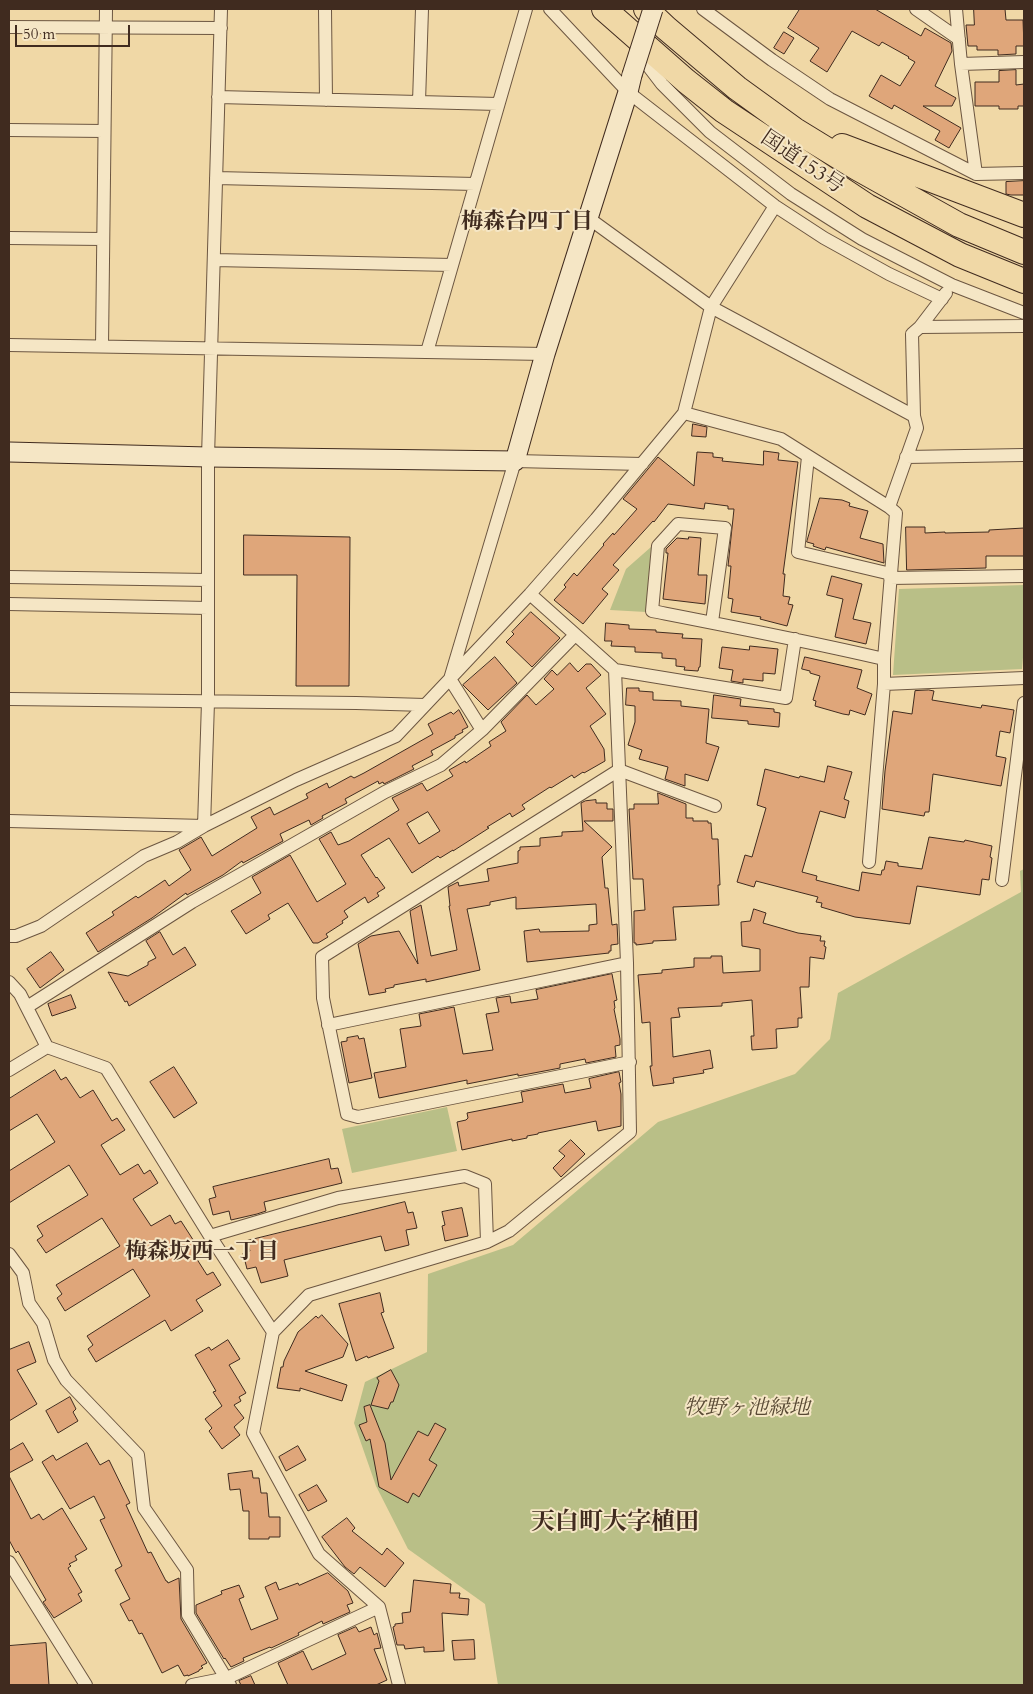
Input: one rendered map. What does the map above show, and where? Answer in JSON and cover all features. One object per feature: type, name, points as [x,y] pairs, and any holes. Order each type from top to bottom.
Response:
[{"type":"highway","name":"国道153号","points":[[604,9],[686,81],[724,111],[867,206],[960,255],[1024,281]]},
{"type":"highway","name":"国道153号","points":[[646,9],[737,88],[795,130],[857,168],[959,225],[1024,252]]},
{"type":"highway","points":[[795,130],[1024,215]]},
{"type":"street","points":[[102,346],[106,9]]},
{"type":"street","points":[[204,826],[208,702],[208,457],[221,9]]},
{"type":"street","points":[[325,9],[326,100]]},
{"type":"street","points":[[419,102],[422,9]]},
{"type":"street","points":[[426,352],[526,9]]},
{"type":"street","points":[[550,9],[630,84],[775,206],[824,238],[888,274],[942,299]]},
{"type":"street","points":[[604,9],[662,84],[710,132],[790,194],[862,239],[952,285],[1024,312]]},
{"type":"street","points":[[482,730],[450,679],[545,354],[652,9]]},
{"type":"street","points":[[703,9],[772,60],[830,99],[976,174],[1024,173]]},
{"type":"street","points":[[916,9],[959,39]]},
{"type":"street","points":[[956,9],[961,64],[976,174]]},
{"type":"street","points":[[9,27],[221,28]]},
{"type":"street","points":[[961,64],[1024,62]]},
{"type":"street","points":[[218,97],[498,104]]},
{"type":"street","points":[[9,130],[104,131]]},
{"type":"street","points":[[216,178],[475,184]]},
{"type":"street","points":[[9,936],[16,936],[41,926],[144,856],[177,842],[204,826],[296,780],[396,736],[530,594],[684,413],[711,307],[775,206]]},
{"type":"street","points":[[587,217],[711,307],[914,416]]},
{"type":"street","points":[[9,238],[103,239]]},
{"type":"street","points":[[214,260],[452,265]]},
{"type":"street","points":[[889,507],[917,428],[914,416],[912,334],[920,327],[952,285]]},
{"type":"street","points":[[920,327],[1024,326]]},
{"type":"street","points":[[9,345],[545,354]]},
{"type":"street","points":[[684,413],[781,439],[896,513],[869,862]]},
{"type":"street","points":[[9,452],[642,464]]},
{"type":"street","points":[[906,457],[1024,455]]},
{"type":"street","points":[[808,457],[798,552],[891,576],[1024,576]]},
{"type":"street","points":[[712,622],[725,528],[678,524],[658,546],[652,611],[884,659]]},
{"type":"street","points":[[9,577],[208,580]]},
{"type":"street","points":[[530,594],[615,670],[786,698],[794,639]]},
{"type":"street","points":[[9,604],[208,608]]},
{"type":"street","points":[[27,1007],[192,902],[385,792],[441,765],[482,730],[575,635]]},
{"type":"street","points":[[399,1685],[379,1607],[319,1554],[253,1434],[273,1332],[309,1295],[487,1242],[509,1231],[630,1132],[627,963],[615,670]]},
{"type":"street","points":[[884,684],[1024,678]]},
{"type":"street","points":[[9,699],[425,706]]},
{"type":"street","points":[[1002,880],[1024,703]]},
{"type":"street","points":[[619,770],[715,806]]},
{"type":"street","points":[[619,770],[322,957],[323,998],[347,1114],[358,1117],[630,1062]]},
{"type":"street","points":[[9,821],[204,826]]},
{"type":"street","points":[[328,1025],[627,963]]},
{"type":"street","points":[[9,982],[20,994],[47,1047],[106,1068],[210,1236],[273,1332]]},
{"type":"street","points":[[9,1070],[47,1047]]},
{"type":"street","points":[[210,1236],[338,1198],[465,1176],[485,1184],[487,1242]]},
{"type":"street","points":[[9,1254],[23,1273],[29,1303],[43,1323],[54,1360],[66,1380],[138,1455],[144,1508],[187,1570],[188,1615],[229,1682]]},
{"type":"street","points":[[9,1562],[86,1685]]},
{"type":"street","points":[[192,1685],[229,1682],[379,1607]]},
{"type":"green space","points":[[651,547],[646,612],[610,610],[626,569]]},
{"type":"green space","points":[[1024,585],[1022,669],[893,675],[899,589]]},
{"type":"green space","name":"牧野ヶ池緑地","points":[[1024,869],[1024,1685],[498,1685],[485,1604],[408,1549],[376,1486],[354,1423],[365,1382],[427,1352],[428,1274],[513,1245],[658,1122],[795,1074],[830,1039],[838,993],[1021,892],[1020,871]]},
{"type":"green space","points":[[447,1107],[457,1151],[352,1173],[342,1129]]},
{"type":"building","points":[[800,9],[875,9],[921,36],[925,28],[951,43],[952,51],[935,86],[956,98],[952,106],[923,106],[961,128],[949,148],[935,140],[940,131],[894,105],[892,109],[869,96],[881,75],[900,86],[915,62],[882,42],[879,46],[852,31],[827,72],[810,61],[819,48],[788,28]]},
{"type":"building","points":[[974,9],[1005,9],[1006,20],[1023,20],[1024,46],[1016,46],[1016,54],[998,55],[998,50],[977,50],[977,46],[968,46],[966,25],[974,25]]},
{"type":"building","points":[[784,32],[794,38],[784,54],[774,48]]},
{"type":"building","points":[[1016,70],[1016,85],[1024,84],[1024,106],[1018,106],[1018,109],[999,109],[999,106],[975,106],[975,82],[999,82],[999,71]]},
{"type":"building","points":[[1024,181],[1024,195],[1006,194],[1006,182]]},
{"type":"building","points":[[693,424],[707,427],[706,437],[692,436]]},
{"type":"building","points":[[764,451],[779,453],[778,460],[798,462],[783,574],[785,574],[783,596],[790,597],[788,604],[793,605],[787,626],[760,619],[761,617],[731,612],[733,599],[728,598],[731,566],[728,566],[734,509],[728,509],[728,506],[705,503],[704,509],[668,504],[654,522],[613,565],[619,570],[602,589],[608,594],[583,624],[554,600],[566,587],[564,585],[574,573],[577,576],[603,544],[613,533],[614,535],[637,509],[623,499],[658,457],[694,486],[697,452],[713,453],[713,457],[723,458],[722,461],[763,465]]},
{"type":"building","points":[[820,498],[842,500],[850,503],[849,506],[868,511],[860,538],[883,544],[884,563],[826,547],[825,550],[807,542]]},
{"type":"building","points":[[906,527],[925,527],[925,533],[989,532],[989,530],[1024,528],[1024,556],[986,556],[986,568],[907,570]]},
{"type":"building","points":[[244,535],[350,537],[349,686],[296,686],[297,575],[244,575]]},
{"type":"building","points":[[689,537],[701,538],[698,575],[707,575],[705,604],[663,599],[668,553],[666,553],[666,549],[677,538],[688,539]]},
{"type":"building","points":[[832,576],[862,584],[853,619],[871,623],[866,644],[835,637],[843,599],[827,595]]},
{"type":"building","points":[[531,612],[560,638],[532,667],[506,642],[514,634],[512,632]]},
{"type":"building","points":[[606,623],[629,625],[629,629],[683,634],[682,638],[702,639],[700,667],[698,671],[684,670],[685,667],[676,666],[676,659],[662,658],[662,653],[635,652],[635,647],[611,646],[612,641],[605,641]]},
{"type":"building","points":[[750,646],[778,649],[775,674],[763,673],[763,681],[743,679],[743,683],[731,681],[733,670],[719,668],[722,647],[749,650]]},
{"type":"building","points":[[495,657],[517,683],[488,710],[463,685]]},
{"type":"building","points":[[805,657],[862,670],[857,688],[872,694],[865,715],[850,710],[849,715],[843,714],[815,706],[816,701],[813,700],[820,676],[802,669]]},
{"type":"building","points":[[570,663],[578,672],[586,664],[591,664],[601,675],[586,688],[606,714],[590,726],[604,749],[605,761],[574,778],[572,775],[550,787],[522,805],[525,809],[512,817],[510,813],[453,851],[440,858],[438,856],[412,873],[389,838],[361,855],[385,888],[377,893],[379,896],[368,903],[365,897],[344,911],[348,917],[342,921],[343,923],[326,934],[328,937],[318,943],[313,943],[288,903],[268,915],[270,919],[246,934],[231,911],[261,893],[252,877],[290,855],[317,902],[346,884],[319,839],[331,832],[338,845],[349,841],[399,810],[392,798],[422,783],[427,791],[453,776],[449,770],[465,761],[466,763],[491,746],[489,742],[506,731],[501,722],[527,695],[536,705],[554,689],[544,679],[552,670],[557,675]],"holes":[[[428,812],[440,831],[419,844],[407,824]]]},
{"type":"building","points":[[627,688],[639,688],[639,691],[653,692],[653,700],[681,701],[681,706],[709,709],[706,743],[719,747],[708,781],[685,774],[685,786],[665,779],[668,767],[639,759],[642,750],[628,745],[635,722],[635,706],[626,705]]},
{"type":"building","points":[[915,691],[934,691],[932,700],[981,708],[982,705],[1014,710],[1010,733],[1000,731],[996,756],[1006,758],[1001,786],[933,774],[929,812],[925,812],[924,816],[882,809],[893,711],[912,714]]},
{"type":"building","points":[[714,695],[741,699],[740,706],[774,709],[774,712],[780,713],[779,727],[748,724],[748,721],[712,718]]},
{"type":"building","points":[[459,710],[468,727],[462,730],[463,732],[455,736],[455,738],[431,751],[433,755],[412,766],[414,769],[384,784],[383,782],[379,784],[378,781],[345,799],[347,803],[322,816],[323,818],[311,825],[309,820],[280,834],[283,841],[243,863],[242,861],[223,875],[187,895],[186,893],[152,918],[98,952],[86,933],[114,915],[112,912],[136,896],[138,898],[165,880],[169,886],[191,870],[179,850],[201,837],[212,856],[257,828],[251,817],[270,807],[274,815],[308,798],[306,794],[327,783],[329,788],[351,776],[354,778],[364,773],[433,734],[428,724]]},
{"type":"building","points":[[828,766],[852,772],[844,799],[849,801],[845,818],[820,811],[802,872],[817,876],[816,880],[859,891],[862,872],[881,875],[886,861],[898,863],[898,866],[922,869],[929,837],[964,842],[965,840],[992,846],[989,880],[982,879],[980,895],[917,886],[910,924],[855,917],[821,907],[822,903],[816,902],[818,897],[756,881],[754,887],[737,882],[745,855],[752,857],[766,808],[757,805],[765,769],[824,782]]},
{"type":"building","points":[[658,793],[686,804],[686,818],[693,818],[693,821],[708,821],[708,823],[711,823],[712,839],[718,839],[719,905],[673,907],[676,940],[653,941],[653,943],[636,945],[634,943],[634,911],[645,910],[643,879],[633,879],[629,809],[634,809],[634,804],[658,804]]},
{"type":"building","points":[[596,800],[596,803],[607,803],[607,809],[613,809],[613,821],[584,821],[612,847],[602,857],[605,888],[608,888],[612,925],[617,924],[618,944],[611,945],[609,953],[527,962],[524,931],[539,929],[540,932],[589,931],[589,925],[597,924],[596,904],[516,909],[516,897],[490,902],[490,905],[467,909],[480,970],[426,982],[426,979],[394,985],[394,987],[385,989],[386,992],[369,995],[358,944],[371,936],[399,931],[418,964],[410,911],[421,905],[431,956],[457,950],[449,906],[448,887],[458,882],[459,886],[489,881],[487,869],[518,863],[520,847],[540,846],[540,838],[562,836],[562,832],[583,831],[581,803]]},
{"type":"building","points":[[754,909],[766,913],[763,923],[798,933],[821,936],[820,941],[825,941],[824,959],[810,957],[809,987],[800,987],[802,1018],[798,1018],[798,1027],[776,1029],[777,1048],[752,1050],[751,1036],[754,1036],[752,1000],[722,1003],[722,1006],[678,1008],[680,1017],[671,1018],[673,1057],[710,1050],[713,1068],[703,1070],[704,1073],[673,1078],[674,1083],[653,1086],[650,1066],[652,1066],[650,1022],[642,1023],[638,975],[662,973],[662,970],[694,967],[694,958],[711,958],[711,956],[722,956],[723,973],[760,971],[760,949],[742,946],[741,922],[750,921]]},
{"type":"building","points":[[160,932],[173,955],[185,947],[196,965],[129,1006],[108,972],[128,976],[148,965],[148,962],[156,958],[146,941]]},
{"type":"building","points":[[51,952],[64,970],[40,988],[27,969]]},
{"type":"building","points":[[612,974],[617,1000],[614,1001],[614,1009],[620,1039],[620,1045],[615,1046],[616,1057],[586,1063],[585,1059],[560,1064],[560,1068],[518,1076],[518,1074],[467,1084],[467,1080],[379,1098],[374,1073],[406,1067],[400,1029],[421,1026],[419,1014],[454,1007],[463,1054],[493,1050],[486,1014],[499,1012],[496,998],[510,996],[511,1003],[538,999],[536,990]]},
{"type":"building","points":[[71,995],[76,1008],[52,1016],[48,1004]]},
{"type":"building","points":[[358,1036],[359,1039],[364,1038],[372,1078],[349,1083],[341,1042],[347,1041],[347,1038]]},
{"type":"building","points":[[174,1067],[197,1103],[174,1118],[150,1082]]},
{"type":"building","points":[[55,1070],[61,1080],[66,1077],[80,1098],[93,1090],[112,1121],[117,1118],[125,1130],[101,1145],[120,1175],[138,1164],[144,1174],[150,1170],[158,1183],[133,1199],[151,1226],[170,1215],[175,1224],[181,1221],[199,1249],[193,1253],[207,1275],[213,1272],[221,1285],[196,1300],[203,1311],[171,1331],[165,1320],[96,1362],[88,1349],[93,1345],[87,1336],[150,1296],[133,1269],[65,1311],[57,1298],[62,1294],[56,1285],[120,1246],[102,1218],[46,1253],[37,1240],[43,1236],[37,1226],[88,1195],[69,1165],[9,1203],[9,1171],[55,1142],[37,1114],[9,1131],[9,1099]]},
{"type":"building","points":[[619,1072],[621,1082],[619,1083],[621,1126],[598,1131],[596,1121],[538,1133],[527,1136],[527,1138],[512,1141],[512,1139],[462,1150],[457,1122],[466,1120],[468,1118],[467,1113],[523,1102],[521,1092],[563,1084],[565,1093],[591,1088],[589,1079]]},
{"type":"building","points":[[571,1140],[585,1154],[561,1177],[553,1168],[565,1156],[559,1151]]},
{"type":"building","points":[[329,1159],[331,1169],[338,1168],[342,1183],[264,1202],[266,1211],[257,1214],[231,1220],[229,1211],[213,1215],[209,1199],[216,1197],[213,1187]]},
{"type":"building","points":[[405,1202],[408,1213],[413,1212],[417,1228],[406,1230],[409,1245],[385,1251],[381,1236],[284,1260],[288,1276],[261,1283],[256,1267],[247,1269],[243,1253],[250,1251],[247,1241]]},
{"type":"building","points":[[462,1208],[468,1236],[445,1241],[442,1226],[445,1225],[442,1212]]},
{"type":"building","points":[[380,1293],[384,1312],[381,1313],[394,1348],[356,1361],[339,1304]]},
{"type":"building","points":[[322,1315],[348,1344],[343,1357],[305,1371],[347,1385],[342,1401],[300,1388],[300,1391],[277,1388],[281,1367],[283,1367],[298,1332],[316,1316],[318,1318]]},
{"type":"building","points":[[228,1340],[240,1359],[229,1365],[246,1393],[239,1397],[241,1401],[234,1405],[244,1418],[234,1427],[240,1435],[222,1449],[209,1431],[212,1428],[205,1419],[222,1406],[213,1392],[216,1391],[195,1355],[209,1347],[211,1350]]},
{"type":"building","points":[[29,1342],[36,1362],[17,1370],[37,1404],[9,1421],[9,1350]]},
{"type":"building","points":[[391,1370],[399,1385],[393,1402],[391,1402],[388,1409],[371,1405],[379,1381],[377,1378]]},
{"type":"building","points":[[70,1397],[76,1409],[73,1412],[78,1421],[58,1433],[46,1411]]},
{"type":"building","points":[[370,1405],[385,1443],[391,1480],[418,1431],[428,1436],[435,1423],[446,1429],[429,1460],[437,1465],[419,1497],[413,1493],[408,1503],[379,1487],[370,1439],[366,1441],[359,1425],[367,1422],[364,1407]]},
{"type":"building","points":[[23,1443],[33,1460],[9,1473],[9,1451]]},
{"type":"building","points":[[87,1443],[100,1465],[109,1460],[130,1503],[126,1505],[148,1553],[151,1552],[166,1581],[168,1583],[179,1578],[181,1619],[207,1663],[201,1666],[203,1668],[199,1671],[184,1676],[178,1665],[162,1673],[142,1633],[139,1634],[132,1620],[129,1621],[120,1604],[130,1599],[115,1570],[122,1566],[100,1520],[105,1518],[94,1496],[70,1509],[42,1462],[53,1455],[56,1460]]},
{"type":"building","points":[[298,1446],[306,1460],[286,1471],[279,1457]]},
{"type":"building","points":[[252,1471],[253,1478],[259,1478],[261,1493],[267,1493],[269,1517],[280,1517],[280,1537],[249,1539],[249,1511],[243,1511],[240,1489],[230,1490],[228,1474]]},
{"type":"building","points":[[9,1476],[31,1519],[39,1514],[43,1520],[62,1508],[87,1549],[75,1556],[77,1560],[69,1564],[71,1566],[68,1568],[82,1592],[78,1594],[82,1601],[54,1618],[43,1602],[46,1600],[18,1551],[16,1553],[9,1540]]},
{"type":"building","points":[[317,1485],[327,1501],[308,1511],[299,1495]]},
{"type":"building","points":[[347,1518],[355,1528],[352,1531],[382,1555],[387,1548],[404,1563],[385,1587],[360,1567],[354,1574],[345,1567],[322,1537]]},
{"type":"building","points":[[328,1573],[348,1591],[353,1603],[347,1605],[350,1612],[323,1624],[322,1621],[298,1633],[299,1635],[297,1636],[243,1658],[244,1661],[231,1667],[224,1659],[196,1613],[196,1605],[222,1594],[221,1591],[239,1585],[244,1597],[239,1599],[251,1630],[278,1619],[265,1587],[276,1582],[279,1590],[298,1583],[299,1585]]},
{"type":"building","points":[[414,1580],[451,1584],[450,1593],[460,1593],[459,1598],[469,1599],[468,1615],[442,1613],[444,1651],[424,1652],[424,1647],[405,1649],[404,1645],[397,1645],[393,1627],[395,1624],[403,1623],[402,1613],[410,1612]]},
{"type":"building","points":[[356,1627],[359,1632],[371,1627],[374,1635],[377,1633],[381,1648],[374,1649],[387,1680],[376,1685],[288,1685],[278,1663],[303,1651],[312,1670],[346,1654],[338,1635]]},
{"type":"building","points":[[474,1640],[475,1659],[454,1660],[452,1641]]},
{"type":"building","points":[[46,1643],[49,1685],[9,1685],[9,1646]]},
{"type":"building","points":[[251,1676],[255,1685],[241,1685],[239,1681]]},
{"type":"district","name":"梅森台四丁目","points":[[527,223]]},
{"type":"district","name":"梅森坂西一丁目","points":[[202,1253]]},
{"type":"district","name":"天白町大字植田","points":[[615,1523]]}]
